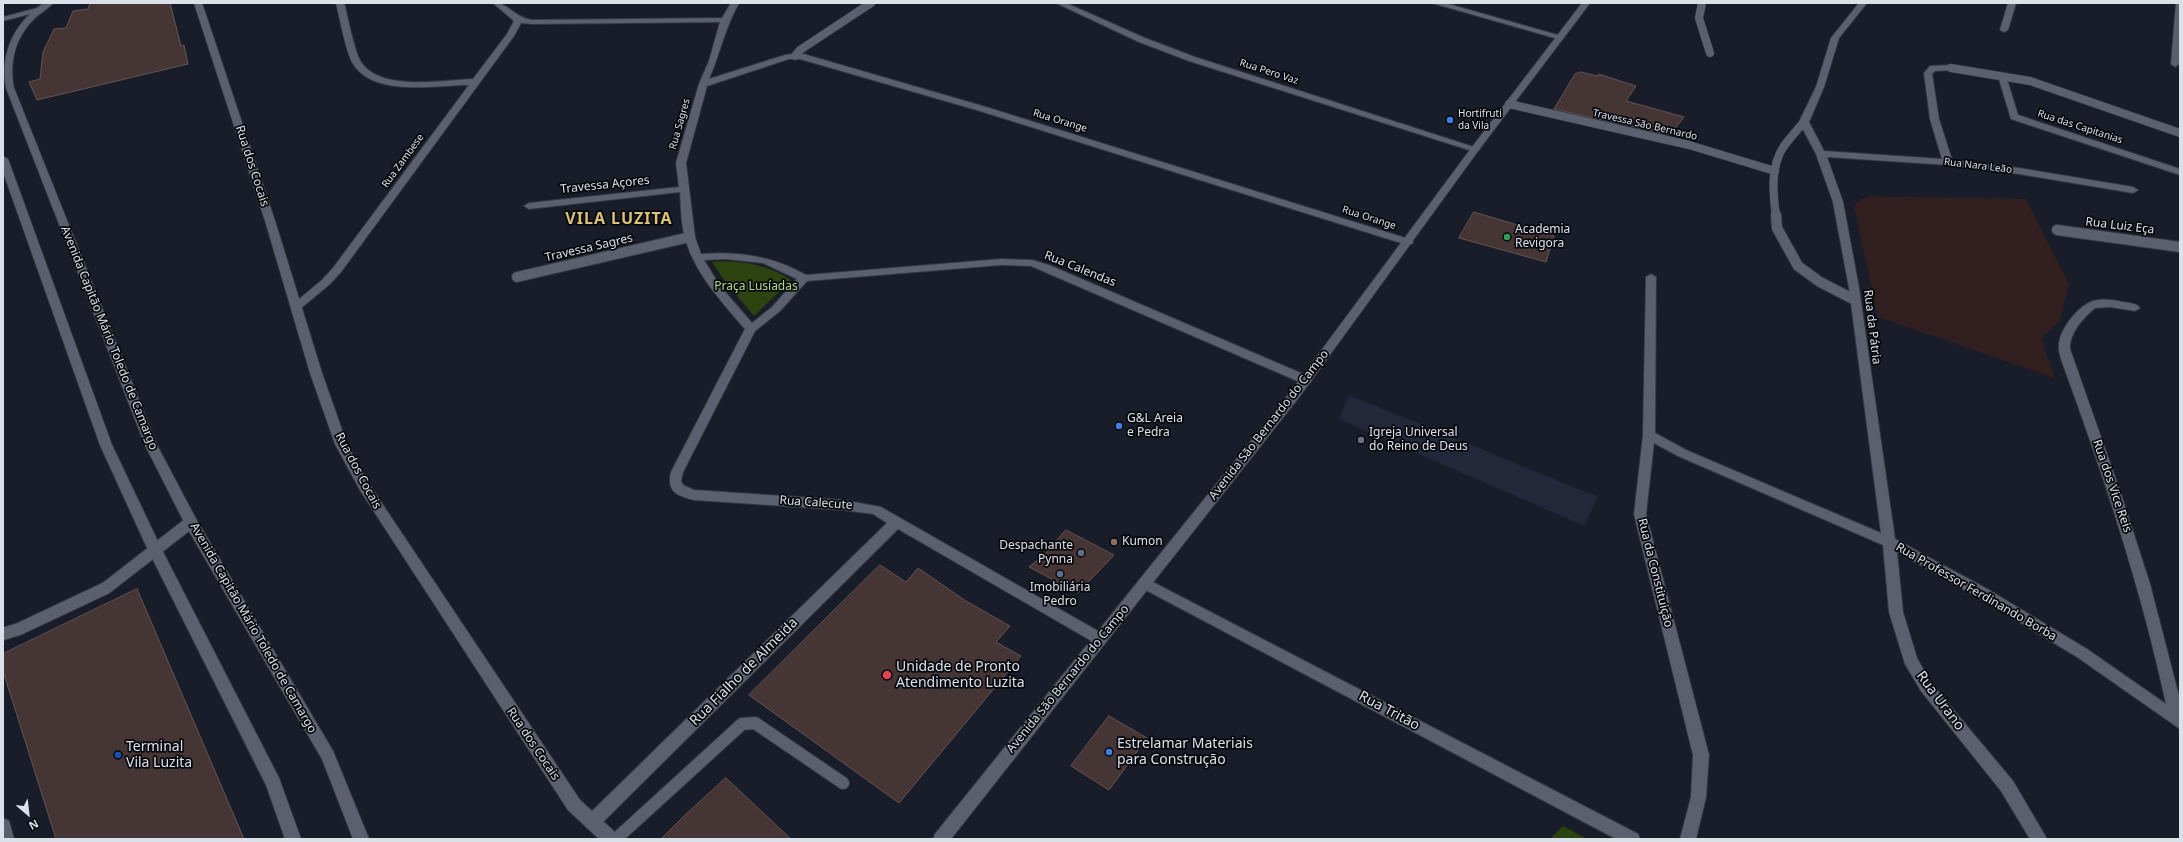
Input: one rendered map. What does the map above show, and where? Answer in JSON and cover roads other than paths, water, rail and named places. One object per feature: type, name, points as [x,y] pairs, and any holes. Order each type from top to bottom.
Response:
[{"type":"street","name":"Avenida Capitão Mário Toledo de Camargo","points":[[49,3],[39,9],[23,28],[9,52],[7,70],[10,88],[144,431],[191,522],[328,756],[361,839]]},
{"type":"street","name":"Rua dos Cocais","points":[[198,3],[271,224],[316,373],[341,444],[364,487],[508,709],[574,805],[611,839]]},
{"type":"street","points":[[340,3],[356,61],[362,70],[371,77],[388,82],[474,82]]},
{"type":"street","points":[[497,3],[518,20],[547,22],[725,20]]},
{"type":"street","name":"Rua Sagres","points":[[697,257],[690,237],[681,163],[703,84],[713,61],[725,20],[736,3]]},
{"type":"street","name":"Rua Pero Vaz","points":[[1060,3],[1142,40],[1192,59],[1475,149]]},
{"type":"street","points":[[1436,3],[1561,37]]},
{"type":"street","name":"Avenida São Bernardo do Campo","points":[[941,839],[1306,380],[1475,149],[1586,3]]},
{"type":"street","points":[[1804,122],[1820,86],[1835,38],[1863,3]]},
{"type":"street","points":[[2004,30],[2012,3]]},
{"type":"street","points":[[2176,64],[2180,3]]},
{"type":"street","points":[[3,19],[39,9]]},
{"type":"street","name":"Rua Zambese","points":[[296,307],[321,287],[337,270],[474,82],[511,34],[518,20]]},
{"type":"street","points":[[703,84],[795,56]]},
{"type":"street","name":"Rua Orange","points":[[795,56],[983,109],[1408,242]]},
{"type":"street","points":[[1948,162],[1939,141],[1930,95],[1928,73],[1933,68],[1951,68]]},
{"type":"street","name":"Rua das Capitanias","points":[[2002,76],[2014,117],[2180,172]]},
{"type":"street","name":"Rua da Pátria","points":[[1804,122],[1821,154],[1838,202],[1855,300],[1889,542]]},
{"type":"street","name":"Rua Nara Leão","points":[[1821,154],[1948,162],[2019,171],[2133,190]]},
{"type":"street","points":[[3,159],[106,445],[155,550],[273,784],[294,839]]},
{"type":"street","name":"Travessa Açores","points":[[529,206],[685,189]]},
{"type":"street","points":[[722,255],[761,259],[788,268],[804,278],[776,309],[751,328],[716,288],[697,257],[722,255]]},
{"type":"street","name":"Rua Calendas","points":[[804,278],[1001,262],[1032,263],[1045,267],[1306,380]]},
{"type":"street","name":"Rua da Constituição","points":[[1651,277],[1649,435],[1640,514],[1701,755],[1701,784],[1697,812],[1688,839]]},
{"type":"street","name":"Rua dos Vice Reis","points":[[2135,308],[2108,303],[2088,306],[2064,340],[2068,362],[2113,486],[2150,607],[2179,721]]},
{"type":"street","name":"Rua Calecute","points":[[751,328],[677,472],[675,480],[678,488],[685,493],[694,495],[865,507],[876,510],[1100,639]]},
{"type":"street","name":"Rua Professor Ferdinando Borba","points":[[1649,435],[1682,453],[1889,542],[1984,594],[2076,649],[2179,721]]},
{"type":"street","name":"Rua Fialho de Almeida","points":[[592,822],[896,522]]},
{"type":"street","name":"Rua Urano","points":[[1889,542],[1896,612],[1910,660],[1926,687],[2007,786],[2039,839]]},
{"type":"street","name":"Rua Tritão","points":[[1145,583],[1632,839]]},
{"type":"street","points":[[3,826],[6,839]]},
{"type":"lane","points":[[795,56],[800,50],[871,3]]},
{"type":"lane","points":[[1702,3],[1699,18],[1710,53]]},
{"type":"lane","points":[[1951,68],[2030,81],[2180,133]]},
{"type":"lane","name":"Travessa São Bernardo","points":[[1509,104],[1689,145],[1775,170]]},
{"type":"lane","points":[[1804,122],[1783,147],[1776,165],[1773,189],[1777,228],[1798,266],[1820,282],[1855,300]]},
{"type":"lane","name":"Rua Luiz Eça","points":[[2056,230],[2180,246]]},
{"type":"lane","name":"Travessa Sagres","points":[[517,277],[690,237]]},
{"type":"lane","points":[[3,634],[19,629],[106,588],[191,522]]},
{"type":"lane","points":[[616,839],[742,724],[755,723],[843,783]]},
{"type":"place","name":"Hortifruti da Vila","points":[[1450,120]]},
{"type":"place","name":"Academia Revigora","points":[[1507,237]]},
{"type":"place","name":"G&L Areia e Pedra","points":[[1119,426]]},
{"type":"place","name":"Igreja Universal do Reino de Deus","points":[[1361,440]]},
{"type":"place","name":"Kumon","points":[[1114,542]]},
{"type":"place","name":"Despachante Pynna","points":[[1081,553]]},
{"type":"place","name":"Imobiliária Pedro","points":[[1060,574]]},
{"type":"place","name":"Unidade de Pronto Atendimento Luzita","points":[[887,675]]},
{"type":"place","name":"Estrelamar Materiais para Construção","points":[[1109,752]]},
{"type":"place","name":"Terminal Vila Luzita","points":[[118,755]]},
{"type":"district","name":"VILA LUZITA","points":[[619,219]]},
{"type":"park label","name":"Praça Lusíadas","points":[[756,287]]}]
